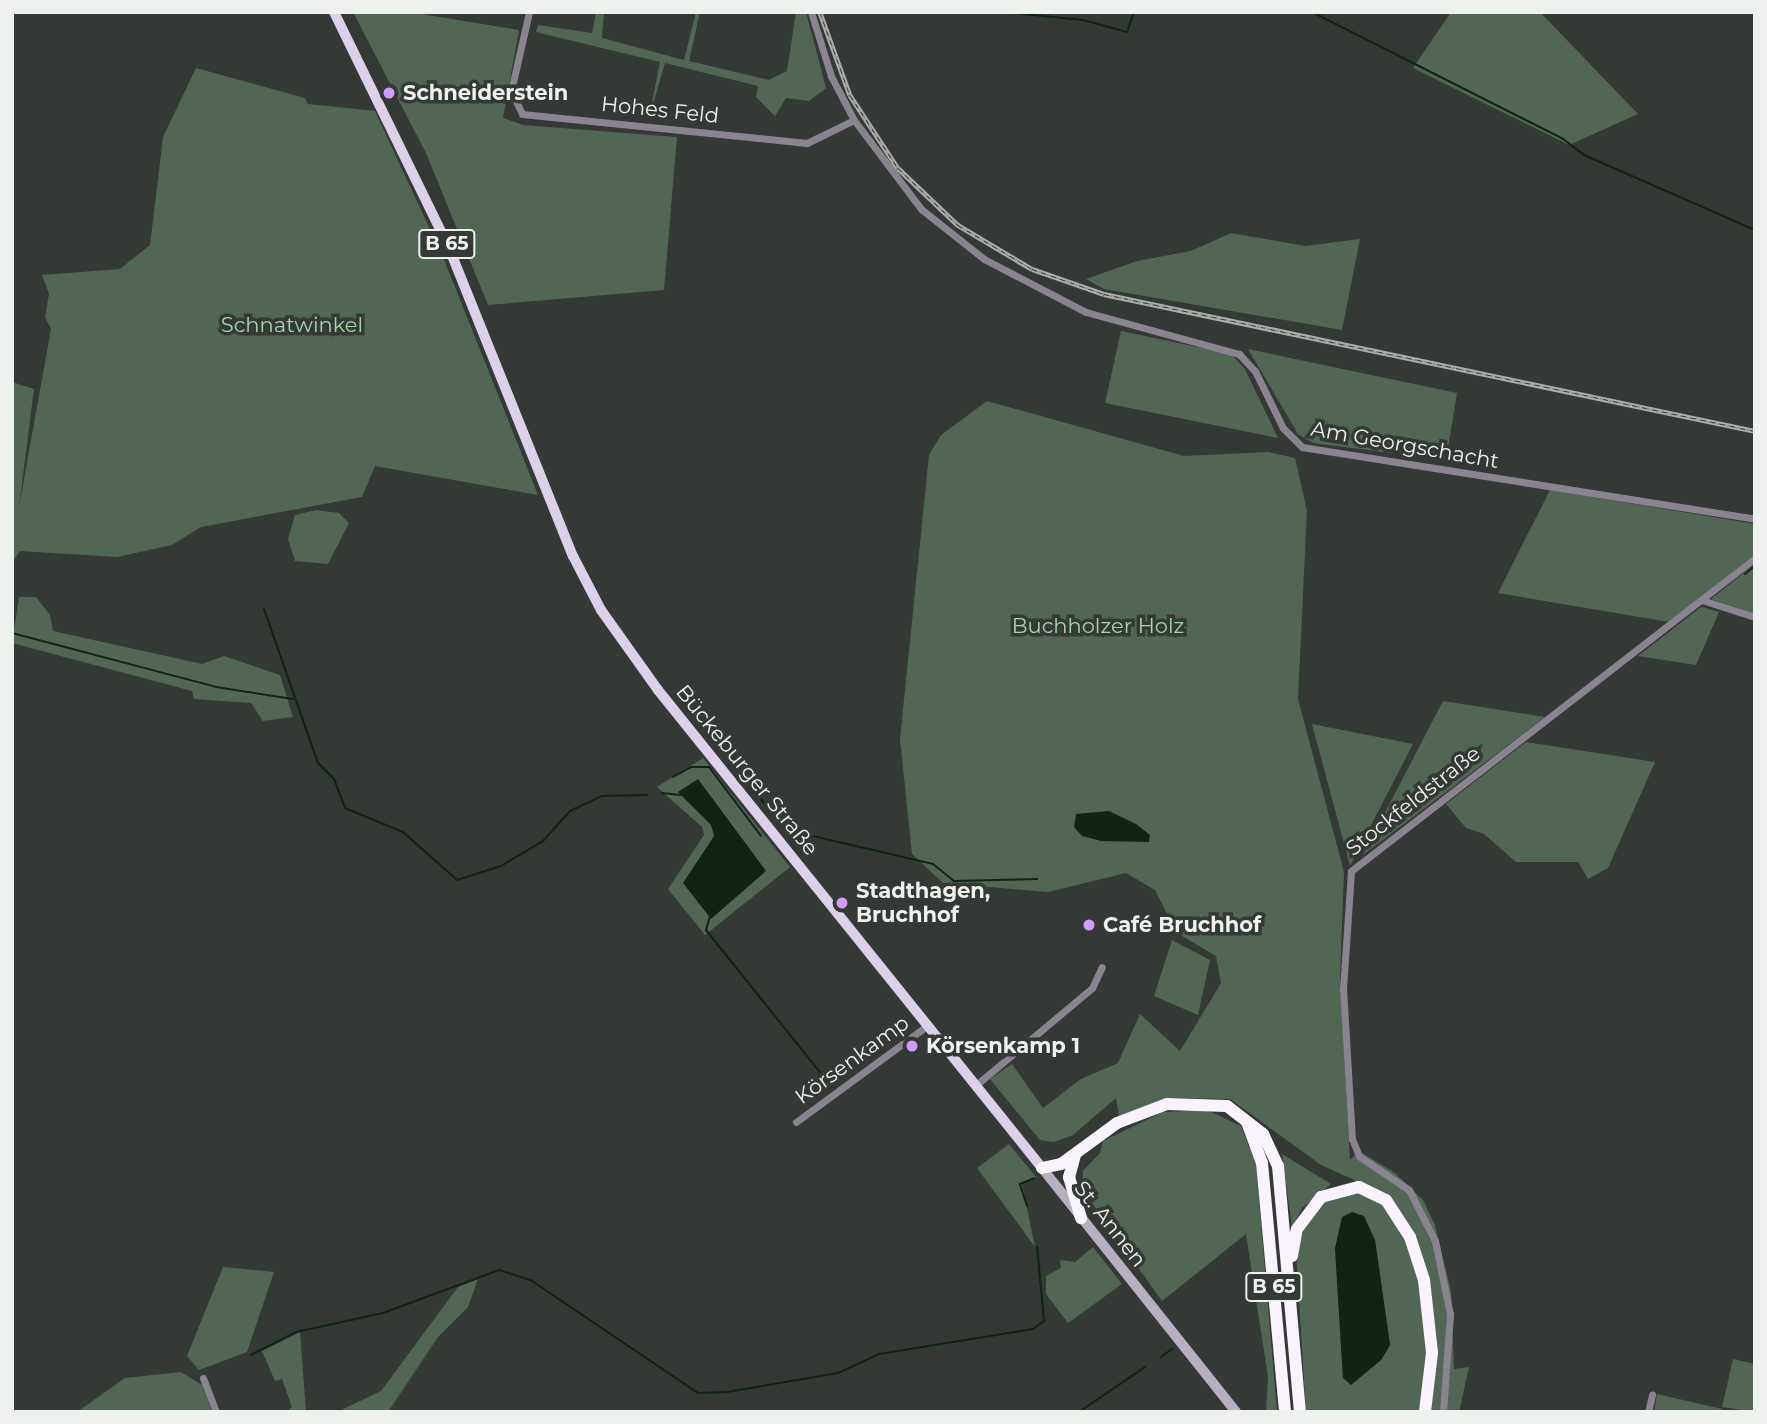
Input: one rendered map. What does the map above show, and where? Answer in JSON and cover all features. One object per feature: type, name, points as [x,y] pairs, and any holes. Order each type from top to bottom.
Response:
[{"type":"highway","name":"B 65","points":[[1042,1168],[1075,1155],[1117,1123],[1154,1107],[1211,1103],[1244,1116],[1263,1133],[1278,1166],[1300,1412]]},
{"type":"highway","name":"B 65","points":[[1244,1116],[1262,1163],[1285,1412]]},
{"type":"highway","points":[[1075,1155],[1069,1177],[1081,1218]]},
{"type":"highway","points":[[1292,1302],[1292,1252],[1306,1211],[1321,1197],[1359,1186],[1387,1200],[1410,1237],[1424,1280],[1432,1353],[1425,1412]]},
{"type":"main road","name":"Bückeburger Straße","points":[[334,12],[449,248],[573,556],[628,651],[955,1058]]},
{"type":"main road","name":"St. Annen","points":[[955,1058],[1236,1412]]},
{"type":"street","name":"Hohes Feld","points":[[529,12],[511,91],[522,114],[807,143],[853,120]]},
{"type":"street","name":"Am Georgschacht","points":[[811,12],[831,76],[853,120],[894,179],[952,236],[1056,298],[1120,325],[1239,354],[1255,372],[1283,428],[1302,447],[1755,519]]},
{"type":"street","name":"Stockfeldstraße","points":[[1443,1412],[1450,1314],[1435,1241],[1409,1190],[1359,1156],[1352,1139],[1343,989],[1351,871],[1755,558]]},
{"type":"street","points":[[1702,600],[1755,617]]},
{"type":"street","points":[[976,1085],[1102,971]]},
{"type":"street","name":"Körsenkamp","points":[[796,1122],[928,1025]]},
{"type":"street","points":[[203,1378],[216,1412]]},
{"type":"street","points":[[1648,1412],[1652,1394]]},
{"type":"green space","points":[[353,12],[409,12],[519,30],[503,118],[523,125],[677,137],[664,290],[488,305],[426,153]]},
{"type":"green space","points":[[596,12],[604,12],[602,38],[684,60],[696,12],[700,12],[689,61],[769,80],[787,71],[796,12],[806,12],[826,88],[809,101],[786,98],[775,116],[756,97],[758,86],[665,63],[649,118],[660,62],[536,32],[538,25],[592,33]]},
{"type":"green space","points":[[1451,12],[1540,12],[1638,114],[1569,145],[1413,68]]},
{"type":"green space","name":"Schnatwinkel","points":[[196,68],[305,98],[308,104],[375,111],[443,257],[538,495],[375,466],[362,497],[201,527],[172,545],[117,557],[20,551],[12,563],[12,382],[34,389],[19,507],[51,329],[45,317],[49,294],[42,275],[120,269],[150,245],[163,137]]},
{"type":"green space","points":[[1231,233],[1305,246],[1360,239],[1342,330],[1104,289],[1086,279],[1137,261],[1191,251]]},
{"type":"green space","points":[[1121,331],[1231,354],[1245,369],[1278,438],[1105,403]]},
{"type":"green space","points":[[1248,349],[1457,393],[1446,460],[1313,443],[1298,434]]},
{"type":"green space","name":"Buchholzer Holz","points":[[987,401],[1184,456],[1268,452],[1295,458],[1307,511],[1298,699],[1344,872],[1340,977],[1350,1160],[1359,1151],[1395,1173],[1423,1200],[1435,1225],[1451,1291],[1454,1369],[1469,1367],[1459,1412],[1306,1412],[1296,1252],[1300,1231],[1323,1200],[1356,1192],[1384,1203],[1407,1238],[1437,1353],[1429,1279],[1415,1235],[1390,1196],[1321,1165],[1230,1099],[1166,1098],[1119,1117],[1116,1098],[1073,1135],[1054,1142],[1040,1140],[990,1079],[1012,1064],[1043,1108],[1081,1079],[1118,1063],[1140,1014],[1180,1051],[1221,983],[1216,956],[1177,933],[1155,890],[1126,873],[1048,892],[943,883],[912,854],[900,739],[929,455],[941,435]],"holes":[[[1375,1240],[1390,1345],[1381,1360],[1343,1378],[1335,1248]]]},
{"type":"green space","points":[[1550,490],[1755,524],[1755,554],[1669,622],[1498,593]]},
{"type":"green space","points":[[316,510],[339,513],[349,523],[328,564],[295,561],[288,539],[295,515]]},
{"type":"green space","points":[[1755,564],[1755,614],[1711,599]]},
{"type":"green space","points":[[19,597],[36,597],[50,615],[53,631],[202,664],[224,656],[280,675],[293,717],[263,721],[251,703],[194,699],[192,691],[12,643]]},
{"type":"green space","points":[[1701,607],[1719,612],[1696,665],[1638,656]]},
{"type":"green space","points":[[1443,701],[1545,717],[1363,855]]},
{"type":"green space","points":[[1312,724],[1413,744],[1350,866]]},
{"type":"green space","points":[[1526,742],[1655,762],[1608,868],[1588,879],[1578,862],[1516,862],[1484,834],[1466,828],[1446,804]]},
{"type":"green space","points":[[703,758],[790,867],[705,935],[668,889],[704,835],[702,827],[657,787]]},
{"type":"green space","points":[[1172,940],[1210,960],[1198,1015],[1154,996]]},
{"type":"green space","points":[[1207,1110],[1241,1126],[1256,1164],[1277,1412],[1266,1412],[1268,1377],[1246,1234],[1162,1301],[1082,1189],[1083,1171],[1100,1153],[1103,1141],[1163,1112]]},
{"type":"green space","points":[[1009,1144],[1037,1178],[1022,1184],[1035,1247],[977,1168]]},
{"type":"green space","points":[[1282,1154],[1331,1184],[1302,1208],[1292,1228]]},
{"type":"green space","points":[[1093,1247],[1122,1284],[1068,1323],[1046,1294],[1046,1276],[1061,1268],[1060,1260],[1075,1262]]},
{"type":"green space","points":[[223,1267],[274,1272],[247,1352],[199,1370],[187,1356]]},
{"type":"green space","points":[[478,1279],[468,1307],[438,1337],[388,1412],[337,1412],[381,1391],[458,1287]]},
{"type":"green space","points":[[300,1332],[306,1412],[286,1412],[292,1407],[282,1379],[275,1381],[262,1351]]},
{"type":"green space","points":[[1733,1359],[1755,1364],[1755,1412],[1722,1407]]},
{"type":"green space","points":[[181,1372],[202,1385],[212,1412],[77,1412],[125,1378]]},
{"type":"green space","points":[[1657,1394],[1722,1409],[1722,1412],[1654,1412]]},
{"type":"shaded area","points":[[698,779],[766,871],[711,919],[683,883],[714,836],[711,825],[678,792]]},
{"type":"shaded area","points":[[1109,811],[1136,824],[1150,835],[1149,842],[1101,841],[1082,836],[1074,827],[1076,814]]},
{"type":"shaded area","points":[[1352,1212],[1364,1216],[1375,1240],[1390,1345],[1381,1360],[1351,1385],[1343,1378],[1335,1248],[1342,1217]]},
{"type":"waterway","points":[[1004,12],[1083,20],[1127,32],[1134,12]]},
{"type":"waterway","points":[[1312,12],[1563,139],[1584,155],[1755,230]]},
{"type":"waterway","points":[[1745,574],[1755,566]]},
{"type":"waterway","points":[[264,609],[318,763],[334,779],[345,808],[403,832],[457,880],[501,866],[543,841],[570,811],[602,796],[647,795]]},
{"type":"waterway","points":[[12,633],[216,687],[293,699]]},
{"type":"waterway","points":[[673,777],[691,767],[709,767],[761,836]]},
{"type":"waterway","points":[[742,777],[787,830],[933,864],[954,881],[1037,879]]},
{"type":"waterway","points":[[662,793],[681,795]]},
{"type":"waterway","points":[[710,916],[706,930],[832,1087]]},
{"type":"waterway","points":[[1027,1206],[1020,1184],[1035,1178]]},
{"type":"waterway","points":[[251,1355],[296,1332],[383,1313],[499,1270],[532,1281],[698,1393],[727,1392],[838,1373],[879,1354],[1033,1329],[1044,1321],[1037,1246]]},
{"type":"waterway","points":[[1161,1357],[1172,1349]]},
{"type":"waterway","points":[[1079,1412],[1145,1367]]},
{"type":"railway","points":[[820,12],[850,95],[898,168],[958,225],[1032,269],[1104,294],[1755,431]]},
{"type":"place","name":"Schneiderstein","points":[[389,93]]},
{"type":"place","name":"Stadthagen, Bruchhof","points":[[842,903]]},
{"type":"place","name":"Café Bruchhof","points":[[1089,925]]},
{"type":"place","name":"Körsenkamp 1","points":[[912,1046]]}]
